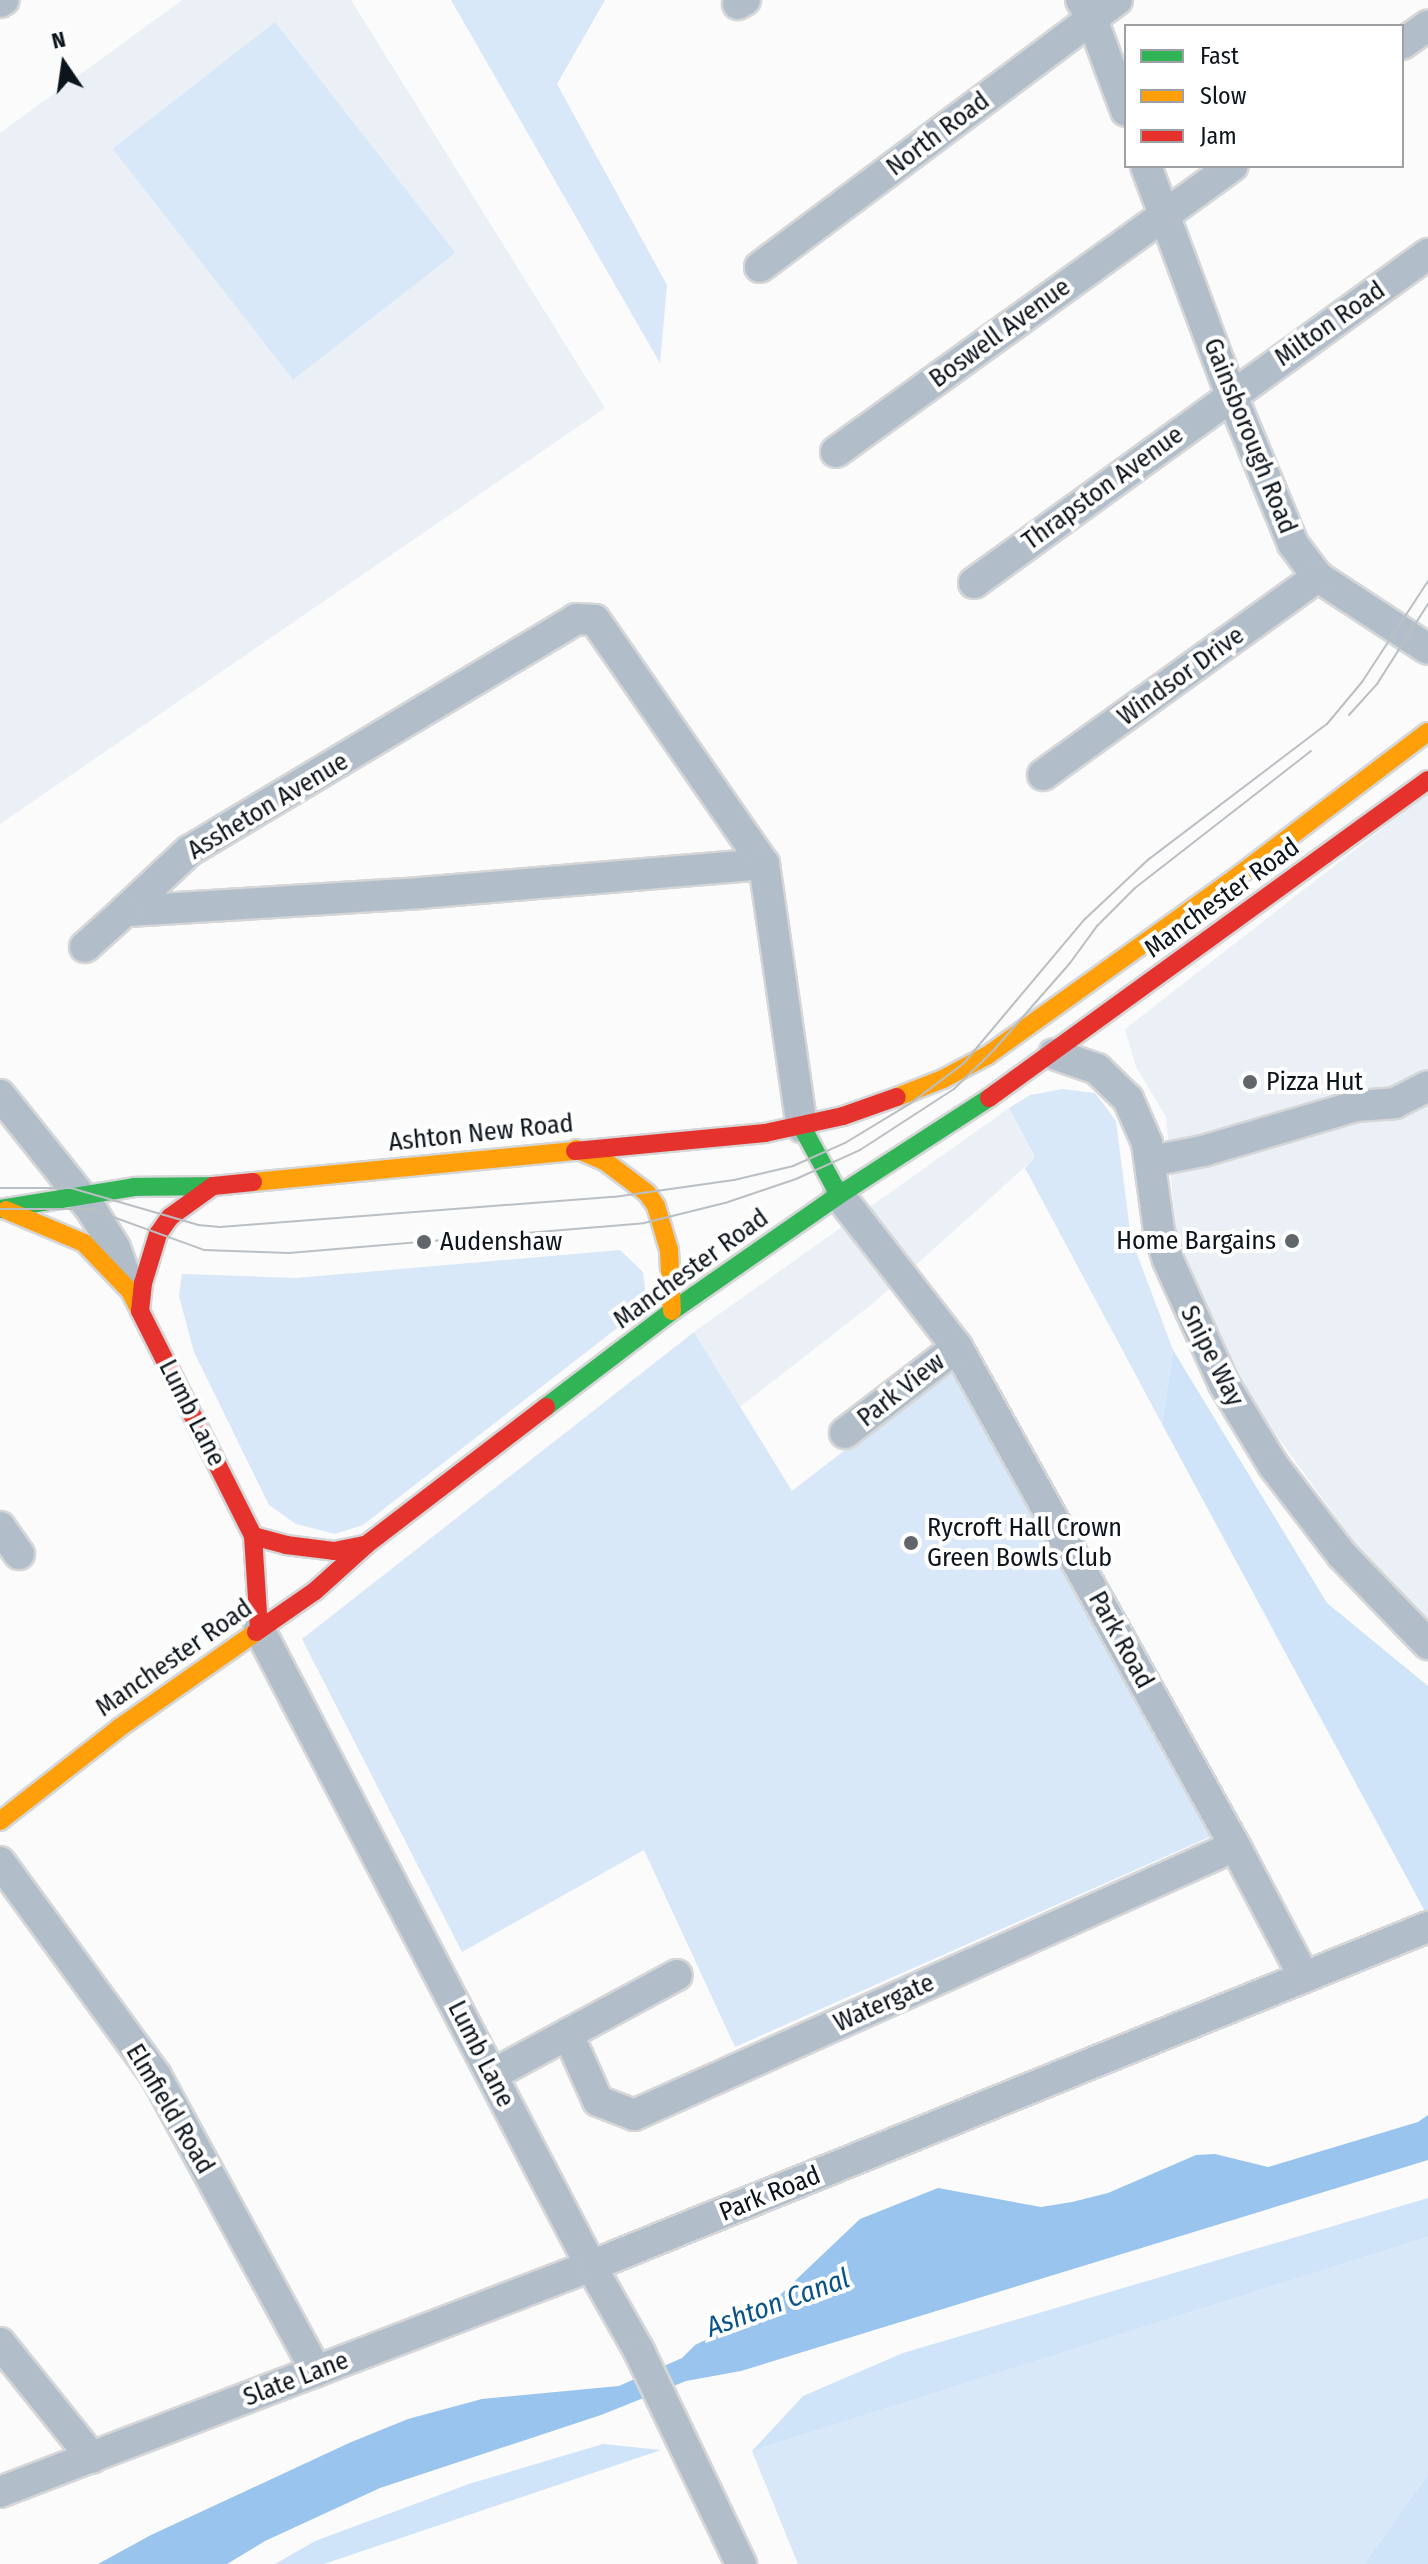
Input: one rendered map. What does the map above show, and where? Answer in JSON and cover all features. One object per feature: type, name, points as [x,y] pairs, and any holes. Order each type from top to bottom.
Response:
[{"type":"main road","name":"Manchester Road","points":[[883,1102],[943,1079],[988,1055],[1238,876],[1420,738]]},
{"type":"main road","name":"Manchester Road","points":[[0,1821],[119,1728],[315,1591],[366,1545],[672,1311],[839,1195],[1054,1054],[1428,780]]},
{"type":"main road","name":"Ashton New Road","points":[[2,1209],[172,1184],[213,1186],[802,1127],[883,1102]]},
{"type":"main road","points":[[802,1127],[839,1195]]},
{"type":"main road","points":[[576,1149],[606,1162],[647,1193],[656,1206],[669,1250],[672,1311]]},
{"type":"main road","points":[[135,1301],[158,1234],[170,1217],[213,1186]]},
{"type":"main road","name":"Lumb Lane","points":[[2,1209],[84,1243],[135,1301],[253,1536],[259,1629]]},
{"type":"main road","points":[[253,1536],[286,1545],[334,1551],[366,1545]]},
{"type":"street","name":"North Road","points":[[760,267],[1087,9],[1117,0]]},
{"type":"street","points":[[1087,9],[1124,106]]},
{"type":"street","points":[[1404,43],[1428,26]]},
{"type":"street","name":"Gainsborough Road","points":[[1147,168],[1231,394],[1293,544],[1318,577],[1428,649]]},
{"type":"street","name":"Boswell Avenue","points":[[836,452],[1230,168]]},
{"type":"street","name":"Milton Road","points":[[1231,394],[1428,254]]},
{"type":"street","name":"Thrapston Avenue","points":[[974,583],[1231,394]]},
{"type":"street","name":"Windsor Drive","points":[[1043,775],[1318,577]]},
{"type":"street","name":"Assheton Avenue","points":[[85,947],[189,851],[576,619],[595,620],[764,864],[802,1127]]},
{"type":"street","points":[[1420,738],[1428,713]]},
{"type":"street","points":[[125,911],[422,893],[764,864]]},
{"type":"street","name":"Snipe Way","points":[[1054,1054],[1097,1069],[1128,1099],[1143,1131],[1151,1161],[1159,1231],[1168,1260],[1231,1396],[1273,1465],[1342,1555],[1428,1644]]},
{"type":"street","points":[[1151,1161],[1203,1151],[1356,1106],[1395,1103],[1428,1086]]},
{"type":"street","name":"Lumb Lane","points":[[0,1095],[81,1198],[115,1248],[135,1301]]},
{"type":"street","name":"Park Road","points":[[839,1195],[957,1347],[1235,1846],[1304,1977]]},
{"type":"street","name":"Park View","points":[[845,1433],[957,1347]]},
{"type":"street","points":[[0,1527],[19,1554]]},
{"type":"street","name":"Lumb Lane","points":[[259,1629],[591,2266],[639,2351],[741,2564]]},
{"type":"street","name":"Watergate","points":[[568,2034],[598,2101],[634,2115],[1235,1846]]},
{"type":"street","name":"Elmfield Road","points":[[0,1862],[156,2076],[316,2371]]},
{"type":"street","name":"Park Road","points":[[591,2266],[1428,1927]]},
{"type":"street","points":[[492,2075],[677,1975]]},
{"type":"street","name":"Slate Lane","points":[[0,2492],[591,2266]]},
{"type":"street","points":[[0,2343],[92,2458]]},
{"type":"shaded area","points":[[182,0],[351,0],[605,408],[0,824],[0,133]]},
{"type":"shaded area","points":[[451,0],[605,0],[557,84],[667,285],[660,363]]},
{"type":"shaded area","points":[[275,22],[455,253],[293,380],[113,149]]},
{"type":"shaded area","points":[[1428,793],[1428,1619],[1370,1564],[1251,1400],[1177,1246],[1166,1117],[1136,1067],[1125,1029]]},
{"type":"shaded area","points":[[1063,1089],[1095,1093],[1116,1121],[1131,1238],[1173,1350],[1162,1424],[1025,1168],[1035,1157],[1009,1108],[1030,1095]]},
{"type":"shaded area","points":[[1009,1108],[1035,1158],[876,1301],[740,1407],[694,1332]]},
{"type":"shaded area","points":[[620,1250],[643,1272],[647,1305],[363,1525],[335,1534],[296,1524],[269,1505],[194,1352],[179,1296],[182,1274],[296,1278]]},
{"type":"shaded area","points":[[694,1332],[792,1491],[951,1368],[1214,1835],[735,2047],[644,1850],[462,1952],[302,1639]]},
{"type":"shaded area","points":[[1173,1350],[1327,1603],[1428,1686],[1428,1917],[1162,1424]]},
{"type":"shaded area","points":[[1428,2198],[1428,2237],[752,2451],[803,2396],[903,2353]]},
{"type":"shaded area","points":[[1428,2237],[1428,2474],[1364,2564],[798,2564],[752,2451]]},
{"type":"shaded area","points":[[603,2444],[661,2450],[324,2564],[275,2564],[315,2541],[469,2484]]},
{"type":"shaded area","points":[[1428,2474],[1428,2564],[1364,2564]]},
{"type":"water","name":"Ashton Canal","points":[[1428,2115],[1428,2160],[741,2371],[686,2381],[601,2415],[380,2488],[265,2541],[227,2564],[98,2564],[151,2535],[408,2419],[482,2399],[619,2386],[682,2358],[695,2345],[760,2314],[860,2219],[938,2188],[1041,2207],[1108,2193],[1196,2155],[1215,2154],[1268,2167],[1418,2122]]},
{"type":"tram line","points":[[0,1188],[71,1188],[198,1225],[220,1227],[614,1197],[734,1180],[793,1166],[845,1143],[911,1103],[964,1063],[1085,919],[1149,859],[1327,724],[1362,682],[1428,581]]},
{"type":"tram line","points":[[1349,715],[1377,684],[1428,604]]},
{"type":"tram line","points":[[0,1209],[91,1209],[204,1250],[289,1253],[644,1223],[725,1203],[796,1179],[860,1150],[954,1089],[993,1051],[1070,963],[1097,926],[1135,888],[1311,751]]},
{"type":"traffic: fast","points":[[546,1407],[672,1311],[839,1195],[989,1098]]},
{"type":"traffic: fast","points":[[802,1127],[839,1195]]},
{"type":"traffic: fast","points":[[0,1209],[134,1187],[213,1186]]},
{"type":"traffic: slow","points":[[897,1097],[943,1079],[988,1055],[1238,876],[1428,732]]},
{"type":"traffic: slow","points":[[576,1149],[606,1162],[647,1193],[656,1206],[669,1250],[672,1311]]},
{"type":"traffic: slow","points":[[253,1182],[575,1151]]},
{"type":"traffic: slow","points":[[6,1210],[84,1243],[130,1291],[140,1311]]},
{"type":"traffic: slow","points":[[0,1821],[119,1728],[256,1632]]},
{"type":"traffic: jam","points":[[989,1098],[1428,780]]},
{"type":"traffic: jam","points":[[575,1151],[765,1133],[843,1116],[897,1097]]},
{"type":"traffic: jam","points":[[253,1182],[213,1186],[170,1217],[158,1234],[143,1283],[140,1311],[253,1536],[259,1629]]},
{"type":"traffic: jam","points":[[256,1632],[315,1591],[366,1545],[546,1407]]},
{"type":"traffic: jam","points":[[253,1536],[286,1545],[334,1551],[366,1545]]},
{"type":"place","name":"Pizza Hut","points":[[1250,1082]]},
{"type":"place","name":"Home Bargains","points":[[1292,1241]]},
{"type":"place","name":"Audenshaw","points":[[424,1242]]},
{"type":"place","name":"Rycroft Hall Crown Green Bowls Club","points":[[911,1543]]}]
